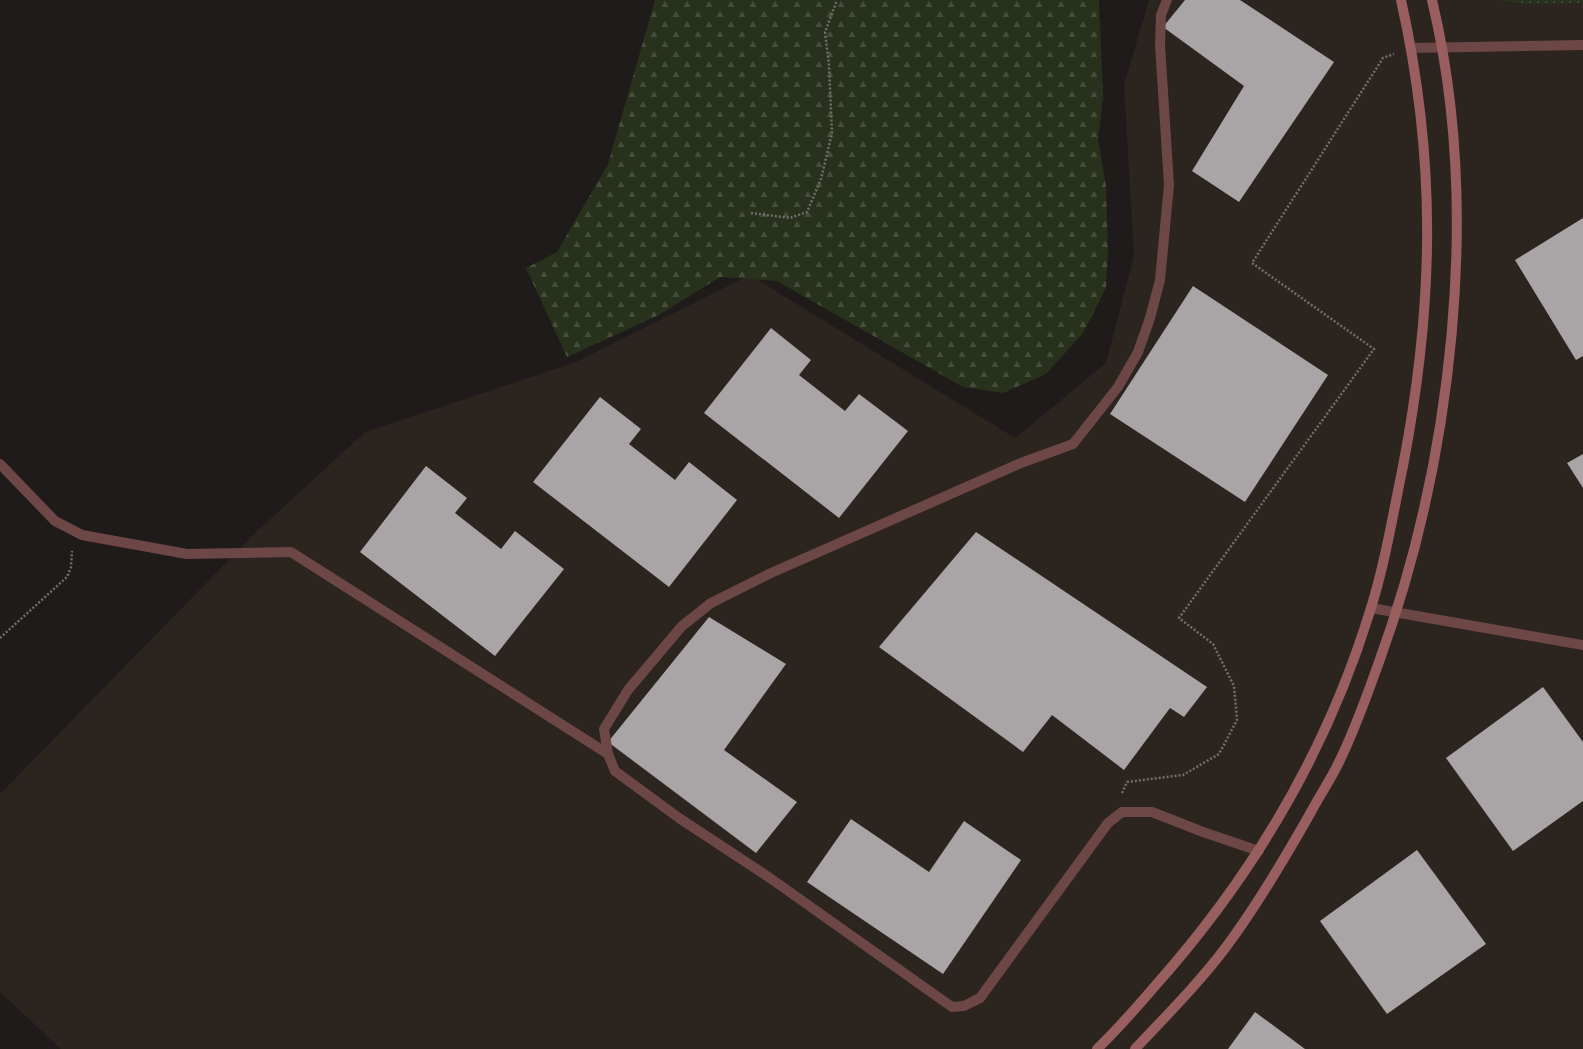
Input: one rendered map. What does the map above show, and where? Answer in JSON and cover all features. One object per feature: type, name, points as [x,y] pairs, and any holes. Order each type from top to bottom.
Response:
[{"type":"main road","points":[[1097,1049],[1187,950],[1223,904],[1259,851],[1288,803],[1319,742],[1357,652],[1372,608],[1410,430],[1420,359],[1427,289],[1427,168],[1418,88],[1401,0]]},
{"type":"main road","points":[[1135,1049],[1183,998],[1225,948],[1256,904],[1299,834],[1339,762],[1367,695],[1396,612],[1420,525],[1438,434],[1449,354],[1456,277],[1455,169],[1448,82],[1432,0]]},
{"type":"street","points":[[1167,0],[1161,15],[1160,45],[1169,186],[1160,280],[1150,318],[1138,352],[1118,387],[1073,444],[1021,463],[772,573],[711,603],[682,626],[628,690],[604,729],[608,754],[615,771],[679,818],[777,882],[952,1007],[964,1006],[980,998],[1108,823],[1122,812],[1152,812],[1203,832],[1259,851]]},
{"type":"street","points":[[1411,48],[1583,45]]},
{"type":"street","points":[[0,464],[55,521],[82,535],[187,554],[291,552],[608,754]]},
{"type":"street","points":[[1372,608],[1583,645]]},
{"type":"path","points":[[751,212],[790,218],[807,212],[821,179],[832,133],[829,65],[825,32],[838,0]]},
{"type":"path","points":[[1121,796],[1127,782],[1183,776],[1219,754],[1237,720],[1234,686],[1213,644],[1179,618],[1374,349],[1252,263],[1383,58],[1411,48]]},
{"type":"path","points":[[0,638],[67,577],[73,557],[71,546],[55,521]]},
{"type":"shaded area","points":[[1149,0],[1583,0],[1583,1049],[61,1049],[0,992],[0,794],[254,534],[365,432],[576,362],[750,275],[1015,438],[1106,363],[1134,256],[1124,85]]},
{"type":"green space","points":[[655,0],[1099,0],[1103,96],[1098,140],[1106,186],[1108,251],[1106,288],[1083,333],[1046,374],[1003,393],[963,387],[777,281],[720,277],[659,315],[567,357],[526,268],[557,252],[608,164]]},
{"type":"green space","points":[[1501,0],[1583,0],[1583,3],[1525,4]]},
{"type":"building","points":[[1185,0],[1240,0],[1334,62],[1239,202],[1192,171],[1244,86],[1163,27]]},
{"type":"building","points":[[1583,218],[1583,356],[1576,360],[1515,260]]},
{"type":"building","points":[[1193,286],[1328,375],[1245,502],[1110,414]]},
{"type":"building","points":[[771,328],[811,360],[799,375],[845,411],[859,394],[908,431],[839,518],[704,413]]},
{"type":"building","points":[[600,397],[641,429],[629,444],[675,480],[689,462],[737,500],[669,587],[533,482]]},
{"type":"building","points":[[1583,454],[1583,488],[1567,463]]},
{"type":"building","points":[[426,466],[467,498],[455,513],[501,549],[515,531],[564,569],[495,656],[360,552]]},
{"type":"building","points":[[976,532],[1207,687],[1184,717],[1170,708],[1124,770],[1052,715],[1023,752],[879,647]]},
{"type":"building","points":[[709,617],[786,664],[724,750],[797,802],[756,853],[608,742]]},
{"type":"building","points":[[1543,687],[1583,742],[1583,801],[1513,851],[1446,758]]},
{"type":"building","points":[[851,819],[929,872],[964,821],[1021,860],[943,974],[807,882]]},
{"type":"building","points":[[1417,850],[1486,944],[1387,1014],[1320,921]]},
{"type":"building","points":[[1255,1012],[1305,1049],[1228,1049]]}]
